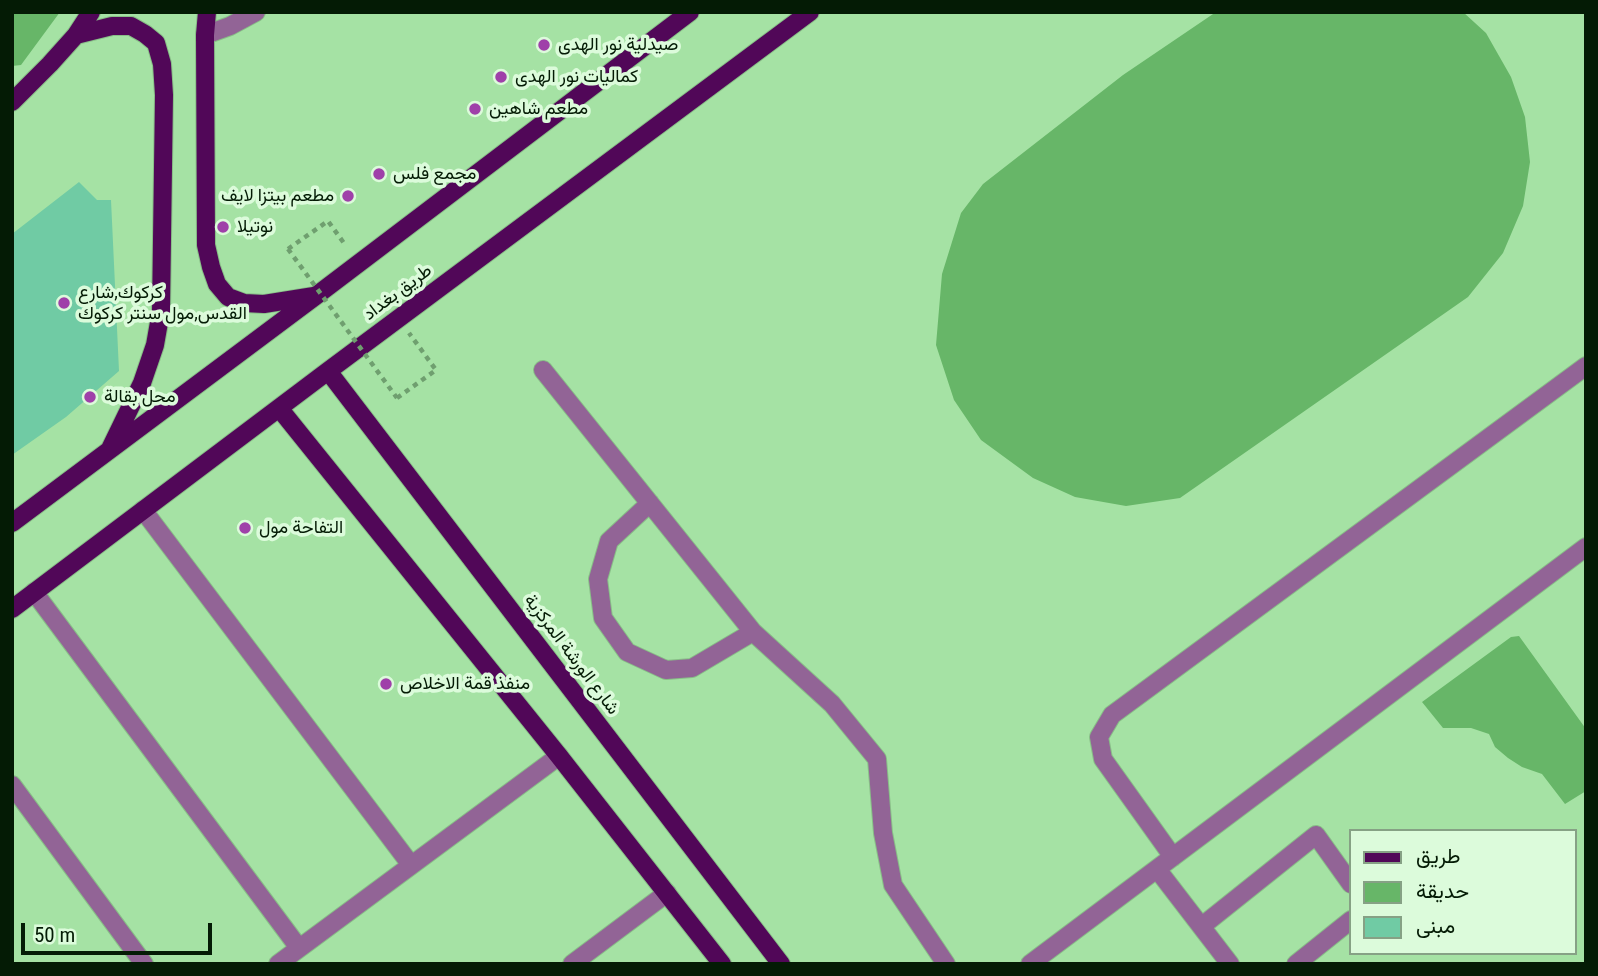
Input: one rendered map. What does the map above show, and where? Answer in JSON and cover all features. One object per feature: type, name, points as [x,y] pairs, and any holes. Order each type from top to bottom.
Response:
[{"type":"main road","points":[[12,102],[76,35],[91,12]]},
{"type":"main road","points":[[206,12],[206,245],[217,284],[228,297],[244,303],[264,304],[317,295]]},
{"type":"main road","points":[[12,523],[690,12]]},
{"type":"main road","name":"طريق بغداد","points":[[12,609],[810,12]]},
{"type":"main road","points":[[76,35],[112,26],[131,26],[156,43],[162,64],[164,95],[161,311],[155,345],[142,383],[108,452]]},
{"type":"main road","name":"شارع الورشة المركزية","points":[[328,371],[781,964]]},
{"type":"main road","points":[[279,408],[559,756],[722,964]]},
{"type":"street","points":[[205,35],[256,12]]},
{"type":"street","points":[[1173,857],[1102,759],[1099,737],[1112,715],[1586,366]]},
{"type":"street","points":[[543,370],[753,632],[832,704],[877,759],[883,833],[892,885],[946,964]]},
{"type":"street","points":[[650,503],[609,541],[597,579],[603,618],[627,652],[666,670],[692,668],[753,632]]},
{"type":"street","points":[[143,510],[411,865]]},
{"type":"street","points":[[1030,964],[1586,547]]},
{"type":"street","points":[[34,592],[299,948]]},
{"type":"street","points":[[278,964],[559,756]]},
{"type":"street","points":[[12,785],[145,964]]},
{"type":"street","points":[[1202,926],[1316,835],[1350,883]]},
{"type":"street","points":[[1157,869],[1230,964]]},
{"type":"street","points":[[572,964],[667,892]]},
{"type":"street","points":[[1296,964],[1350,921]]},
{"type":"path","points":[[359,264],[328,221],[288,249],[397,398],[436,369],[399,318]]},
{"type":"green space","points":[[12,12],[60,12],[21,65],[12,66]]},
{"type":"green space","points":[[1216,12],[1463,12],[1486,33],[1511,77],[1525,117],[1530,162],[1523,206],[1503,253],[1468,297],[1180,498],[1126,506],[1075,497],[1033,478],[981,440],[954,400],[936,345],[942,274],[961,213],[983,184],[1123,75]]},
{"type":"green space","points":[[1519,636],[1586,729],[1586,791],[1565,804],[1542,774],[1522,767],[1508,758],[1495,747],[1489,734],[1471,728],[1443,728],[1422,702],[1511,637]]},
{"type":"building","name":"كركوك,شارع القدس,مول سنتر كركوك","points":[[79,182],[97,200],[111,200],[119,371],[66,417],[12,455],[12,234]]},
{"type":"place","name":"صيدلية نور الهدى","points":[[544,45]]},
{"type":"place","name":"كماليات نور الهدى","points":[[501,77]]},
{"type":"place","name":"مطعم شاهين","points":[[475,109]]},
{"type":"place","name":"مجمع فلس","points":[[379,174]]},
{"type":"place","name":"مطعم بيتزا لايف","points":[[348,196]]},
{"type":"place","name":"نوتيلا","points":[[223,227]]},
{"type":"place","name":"كركوك,شارع القدس,مول سنتر كركوك","points":[[64,303]]},
{"type":"place","name":"محل بقالة","points":[[90,397]]},
{"type":"place","name":"التفاحة مول","points":[[245,528]]},
{"type":"place","name":"منفذ قمة الاخلاص","points":[[386,684]]}]
